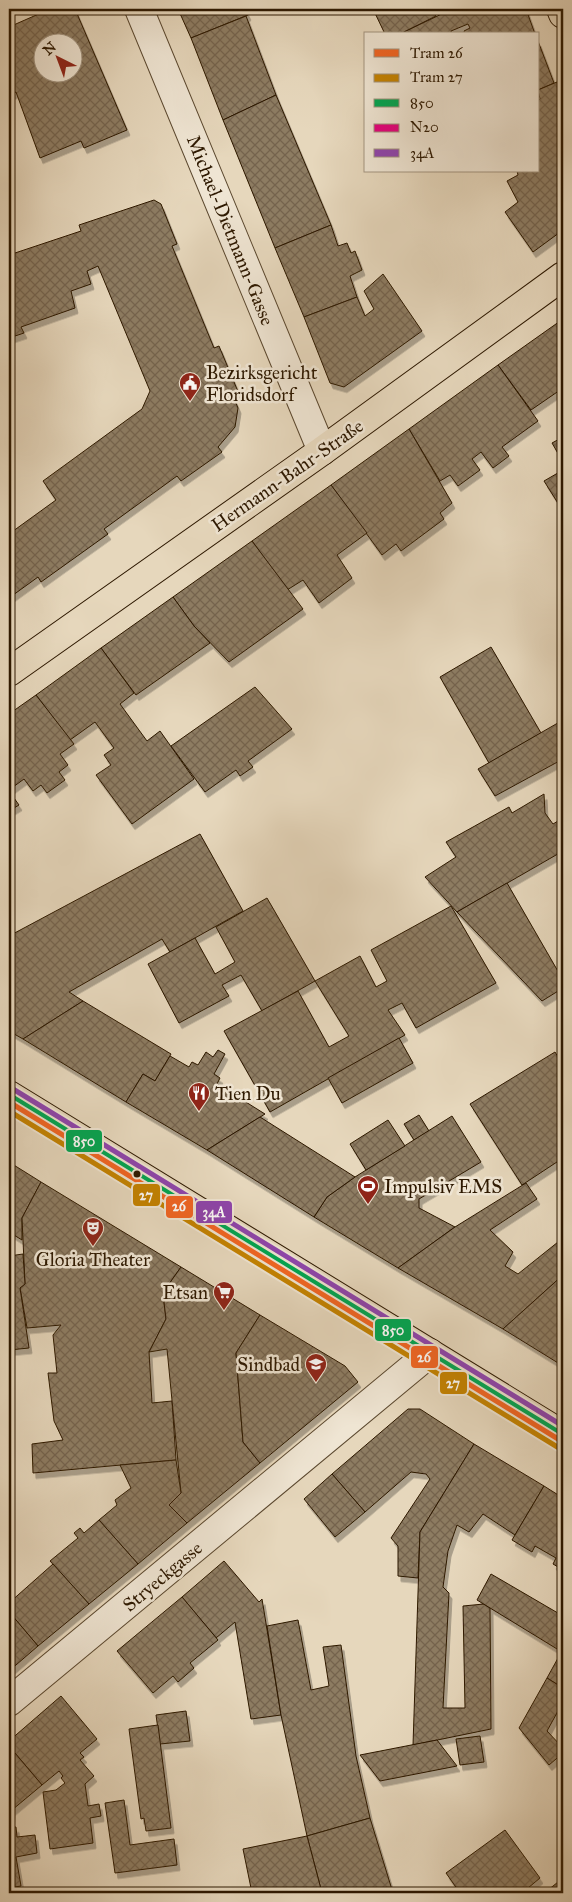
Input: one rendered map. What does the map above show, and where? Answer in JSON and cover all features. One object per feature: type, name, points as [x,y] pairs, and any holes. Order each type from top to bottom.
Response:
[{"type":"main road","points":[[561,9],[563,14]]},
{"type":"main road","name":"Hermann-Bahr-Straße","points":[[9,672],[322,451],[563,276]]},
{"type":"main road","points":[[9,1095],[563,1435]]},
{"type":"street","name":"Michael-Dietmann-Gasse","points":[[140,9],[322,451]]},
{"type":"street","name":"Stryeckgasse","points":[[9,1702],[430,1353]]},
{"type":"building","points":[[50,9],[75,9],[127,130],[84,148],[81,141],[40,158],[16,92],[9,95],[9,27]]},
{"type":"building","points":[[178,9],[245,9],[248,15],[191,38]]},
{"type":"building","points":[[373,9],[432,9],[436,16],[404,32],[384,32]]},
{"type":"building","points":[[452,9],[526,9],[534,32],[464,32],[470,28],[468,24],[451,32],[404,32]]},
{"type":"building","points":[[246,16],[276,95],[223,120],[191,38]]},
{"type":"building","points":[[540,46],[554,83],[540,89]]},
{"type":"building","points":[[557,82],[563,100],[563,230],[533,252],[505,212],[518,202],[507,181],[518,175],[517,172],[540,172],[540,89]]},
{"type":"building","points":[[276,95],[331,225],[275,248],[223,120]]},
{"type":"building","name":"Bezirksgericht Floridsdorf","points":[[154,200],[161,204],[177,244],[172,246],[214,348],[219,346],[239,394],[233,396],[238,408],[235,427],[218,447],[222,452],[181,481],[177,476],[104,529],[108,534],[41,582],[38,577],[9,598],[9,534],[56,500],[43,481],[142,409],[150,391],[98,266],[87,271],[91,284],[71,291],[75,308],[21,327],[24,333],[9,338],[9,255],[81,231],[79,225]]},
{"type":"building","points":[[331,225],[338,246],[347,243],[351,253],[355,251],[362,270],[350,276],[357,297],[304,317],[275,248]]},
{"type":"building","points":[[383,274],[422,331],[344,387],[330,383],[304,317],[357,297],[365,316],[374,309],[364,291]]},
{"type":"building","points":[[563,319],[563,388],[531,410],[498,365]]},
{"type":"building","points":[[498,365],[538,421],[502,447],[509,456],[493,468],[481,452],[472,459],[480,470],[458,486],[450,475],[440,481],[409,429]]},
{"type":"building","points":[[409,429],[452,503],[440,513],[444,519],[401,551],[396,544],[382,555],[331,485]]},
{"type":"building","points":[[563,437],[563,462],[552,443]]},
{"type":"building","points":[[563,470],[563,506],[561,508],[544,481]]},
{"type":"building","points":[[331,485],[367,533],[337,555],[352,578],[319,603],[303,580],[287,590],[252,541]]},
{"type":"building","points":[[252,541],[303,609],[229,662],[194,626],[173,597]]},
{"type":"building","points":[[173,597],[194,626],[210,643],[136,695],[101,648]]},
{"type":"building","points":[[491,647],[541,733],[489,763],[440,677]]},
{"type":"building","points":[[101,648],[134,693],[120,704],[147,741],[160,731],[194,779],[132,824],[96,775],[111,765],[104,755],[114,748],[95,722],[70,740],[36,695]]},
{"type":"building","points":[[255,687],[292,729],[248,761],[253,767],[240,776],[236,770],[205,792],[171,746]]},
{"type":"building","points":[[36,695],[74,744],[60,754],[68,765],[59,772],[65,780],[47,793],[41,785],[33,791],[24,779],[9,790],[9,714]]},
{"type":"building","points":[[563,720],[563,759],[495,796],[478,769]]},
{"type":"building","points":[[9,791],[19,805],[9,811]]},
{"type":"building","points":[[544,794],[545,813],[553,824],[563,818],[563,851],[457,912],[425,877],[456,857],[446,842],[509,807],[512,813]]},
{"type":"building","points":[[200,834],[243,911],[170,952],[162,939],[69,992],[83,1001],[23,1039],[9,1031],[9,936]]},
{"type":"building","points":[[507,883],[563,980],[563,988],[542,1001],[457,912]]},
{"type":"building","points":[[267,898],[315,981],[262,1011],[241,975],[222,985],[229,996],[179,1023],[148,964],[195,938],[215,974],[235,962],[216,927]]},
{"type":"building","points":[[451,906],[496,983],[416,1028],[402,1003],[388,1010],[405,1035],[270,1112],[224,1031],[298,991],[329,1047],[349,1036],[315,981],[360,956],[376,987],[387,981],[371,950]]},
{"type":"building","points":[[83,1001],[171,1054],[155,1081],[143,1074],[126,1102],[23,1039]]},
{"type":"building","points":[[399,1038],[413,1063],[342,1103],[328,1078]]},
{"type":"building","points":[[218,1050],[225,1054],[214,1074],[220,1078],[217,1084],[265,1114],[207,1150],[126,1102],[143,1074],[155,1081],[170,1056],[189,1067],[192,1062],[198,1065],[206,1052],[213,1057]]},
{"type":"building","points":[[555,1052],[563,1065],[563,1158],[522,1185],[470,1104]]},
{"type":"building","points":[[419,1115],[429,1131],[414,1140],[404,1124]]},
{"type":"building","points":[[452,1116],[481,1162],[419,1199],[419,1208],[455,1227],[398,1268],[314,1217],[327,1197],[355,1177]]},
{"type":"building","points":[[260,1117],[355,1177],[327,1197],[314,1217],[207,1150]]},
{"type":"building","points":[[388,1120],[405,1146],[366,1170],[350,1144]]},
{"type":"building","points":[[9,1162],[41,1182],[22,1218],[22,1240],[9,1232]]},
{"type":"building","points":[[41,1182],[181,1267],[169,1284],[164,1302],[166,1319],[149,1352],[152,1403],[172,1401],[176,1460],[33,1473],[32,1444],[63,1440],[54,1421],[48,1373],[57,1373],[53,1335],[61,1325],[27,1328],[20,1288],[25,1284],[22,1218]]},
{"type":"building","points":[[526,1183],[537,1199],[490,1230],[513,1252],[505,1266],[518,1274],[563,1238],[563,1275],[503,1329],[398,1268],[455,1227]]},
{"type":"building","points":[[23,1254],[25,1284],[20,1288],[29,1348],[9,1350],[9,1256]]},
{"type":"building","points":[[181,1267],[260,1315],[236,1353],[243,1442],[260,1463],[187,1523],[169,1505],[181,1493],[167,1349],[149,1352],[166,1319],[164,1302],[169,1284]]},
{"type":"building","points":[[563,1275],[563,1366],[503,1329]]},
{"type":"building","points":[[260,1315],[345,1366],[358,1382],[260,1463],[243,1442],[236,1353]]},
{"type":"building","points":[[408,1409],[420,1409],[474,1444],[420,1532],[418,1578],[398,1576],[398,1546],[391,1538],[430,1479],[426,1474],[411,1472],[365,1512],[332,1474]]},
{"type":"building","points":[[474,1444],[544,1486],[515,1535],[483,1514],[469,1532],[457,1525],[448,1551],[443,1587],[449,1593],[443,1708],[465,1708],[463,1606],[484,1604],[490,1608],[491,1729],[413,1745],[420,1532]]},
{"type":"building","points":[[176,1460],[181,1493],[169,1505],[187,1523],[138,1564],[99,1520],[117,1505],[115,1500],[131,1488],[120,1465]]},
{"type":"building","points":[[332,1474],[365,1512],[335,1537],[304,1499]]},
{"type":"building","points":[[544,1486],[563,1498],[563,1570],[553,1564],[556,1558],[535,1546],[532,1552],[512,1540]]},
{"type":"building","points":[[99,1520],[138,1564],[89,1604],[50,1561],[78,1538],[74,1533],[80,1528],[84,1533]]},
{"type":"building","points":[[224,1561],[259,1602],[262,1599],[281,1715],[251,1719],[235,1622],[216,1638],[182,1597]]},
{"type":"building","points":[[53,1564],[89,1604],[38,1646],[9,1612],[9,1603]]},
{"type":"building","points":[[491,1574],[563,1616],[562,1652],[477,1600]]},
{"type":"building","points":[[182,1597],[218,1640],[190,1663],[194,1668],[178,1682],[173,1676],[153,1693],[117,1651]]},
{"type":"building","points":[[11,1614],[38,1646],[9,1671],[9,1616]]},
{"type":"building","points":[[298,1620],[311,1690],[329,1686],[323,1647],[341,1645],[356,1756],[370,1818],[307,1836],[281,1715],[267,1626]]},
{"type":"building","points":[[563,1649],[563,1688],[547,1678]]},
{"type":"building","points":[[547,1678],[563,1688],[563,1702],[547,1731],[563,1748],[563,1753],[549,1765],[519,1728]]},
{"type":"building","points":[[61,1696],[97,1739],[80,1753],[84,1757],[80,1760],[94,1776],[85,1784],[88,1806],[99,1804],[101,1816],[90,1818],[93,1843],[50,1849],[43,1792],[56,1790],[65,1783],[61,1778],[63,1776],[59,1771],[42,1785],[9,1746],[9,1741]]},
{"type":"building","points":[[186,1711],[190,1741],[160,1744],[156,1715]]},
{"type":"building","points":[[158,1725],[171,1828],[146,1831],[144,1818],[141,1819],[129,1729]]},
{"type":"building","points":[[480,1736],[484,1762],[460,1765],[456,1739]]},
{"type":"building","points":[[437,1740],[457,1766],[380,1781],[360,1755]]},
{"type":"building","points":[[9,1746],[42,1785],[12,1810],[11,1827],[16,1827],[17,1837],[35,1835],[37,1853],[16,1857],[21,1886],[9,1888]]},
{"type":"building","points":[[124,1800],[130,1845],[174,1839],[177,1865],[115,1873],[105,1803]]},
{"type":"building","points":[[370,1818],[393,1893],[322,1893],[307,1836]]},
{"type":"building","points":[[505,1830],[540,1878],[522,1893],[460,1893],[446,1873]]},
{"type":"building","points":[[307,1836],[322,1893],[252,1893],[243,1849]]},
{"type":"building","points":[[563,1878],[563,1893],[551,1893],[548,1890]]},
{"type":"tram line","name":"26","points":[[9,1102],[563,1442]]},
{"type":"tram line","name":"27","points":[[9,1111],[559,1448]]},
{"type":"transit line","name":"34A","points":[[13,1089],[563,1426]]},
{"type":"transit line","name":"850","points":[[9,1095],[563,1435]]},
{"type":"transit line","name":"N20","points":[[9,1104],[559,1441]]},
{"type":"place","name":"Bezirksgericht Floridsdorf","points":[[190,402]]},
{"type":"place","name":"Tien Du","points":[[199,1112]]},
{"type":"place","name":"Impulsiv EMS","points":[[368,1205]]},
{"type":"place","name":"Gloria Theater","points":[[93,1247]]},
{"type":"place","name":"Etsan","points":[[224,1311]]},
{"type":"place","name":"Sindbad","points":[[316,1383]]}]
